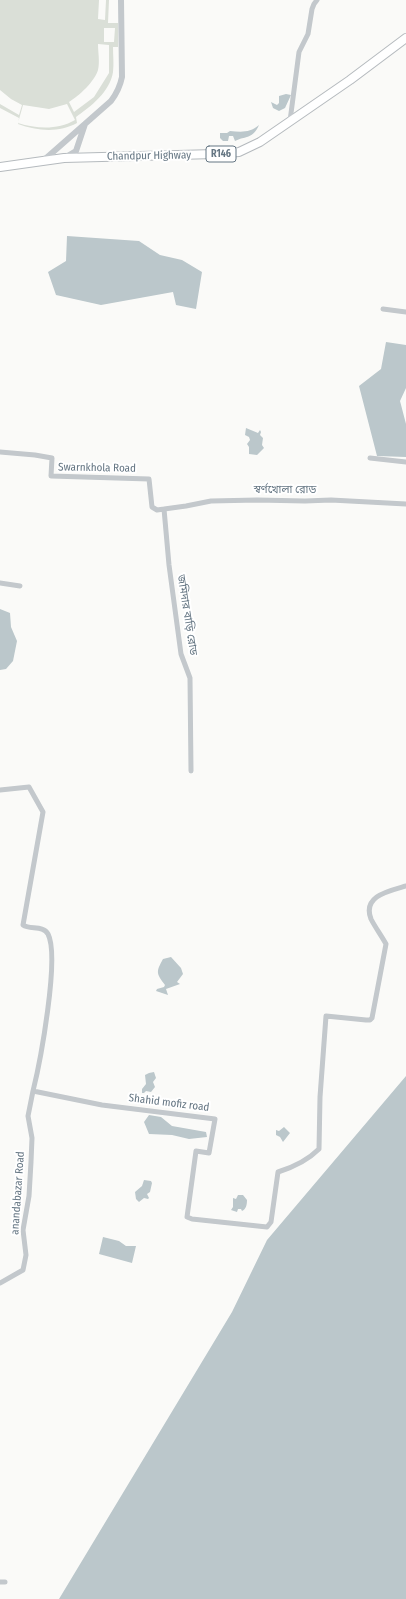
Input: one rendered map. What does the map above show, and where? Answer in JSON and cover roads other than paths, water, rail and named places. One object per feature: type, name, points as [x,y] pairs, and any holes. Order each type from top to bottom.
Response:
[{"type":"main road","name":"Chandpur Highway","points":[[0,167],[64,158],[239,152],[260,142],[406,38]]},
{"type":"street","points":[[44,160],[111,101],[120,86],[122,77],[121,0]]},
{"type":"street","points":[[290,121],[299,52],[308,34],[312,9],[317,0]]},
{"type":"street","points":[[64,158],[76,151],[85,124]]},
{"type":"street","points":[[383,309],[406,312]]},
{"type":"street","name":"Swarnkhola Road","points":[[0,452],[52,458],[51,476],[149,479],[152,507],[157,510],[164,509]]},
{"type":"street","points":[[370,458],[406,462]]},
{"type":"street","name":"স্বর্ণখোলা রোড","points":[[164,509],[211,501],[242,500],[331,500],[406,504]]},
{"type":"street","name":"জমিদার বাড়ি রোড","points":[[164,509],[169,565],[181,654],[190,678],[191,772]]},
{"type":"street","points":[[0,582],[20,586]]},
{"type":"street","points":[[0,790],[30,787],[43,812],[23,925],[26,927],[44,930],[48,933],[50,943],[51,965],[48,1001],[33,1091]]},
{"type":"street","name":"Shahid mofiz road","points":[[33,1091],[129,1109],[215,1119],[209,1153],[196,1151],[187,1217],[192,1219],[267,1227],[271,1222],[278,1172],[298,1165],[312,1156],[319,1149],[320,1097],[326,1016],[366,1020],[370,1020],[372,1018],[386,944],[372,920],[370,902],[383,894],[406,886]]},
{"type":"street","name":"anandabazar Road","points":[[0,1283],[23,1270],[25,1262],[26,1255],[23,1230],[29,1196],[32,1138],[28,1116],[33,1091]]}]
